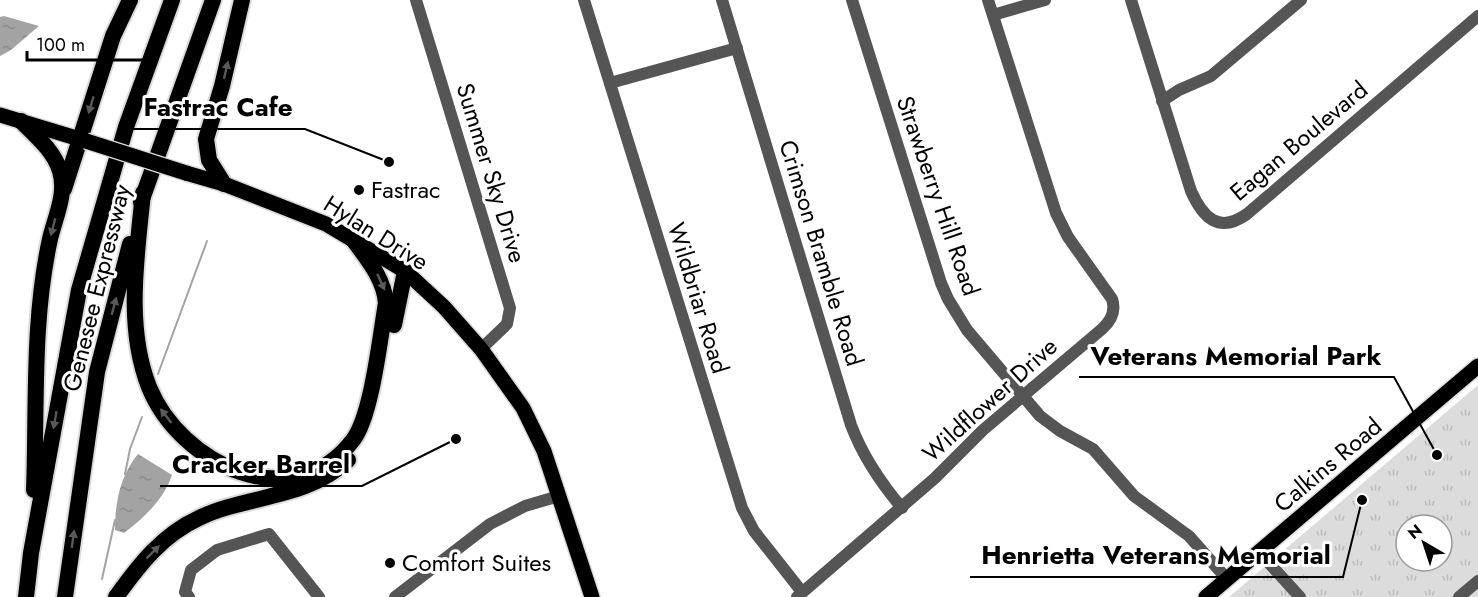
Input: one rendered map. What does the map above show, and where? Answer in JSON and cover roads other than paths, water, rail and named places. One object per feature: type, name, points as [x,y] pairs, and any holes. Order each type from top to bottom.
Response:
[{"type":"highway","points":[[31,553],[36,363],[40,307],[50,239],[63,193],[83,140],[113,36],[130,0]]},
{"type":"highway","name":"Genesee Expressway","points":[[26,597],[31,553],[78,290],[126,127],[172,0]]},
{"type":"highway","name":"Genesee Expressway","points":[[65,597],[97,372],[144,193],[213,0]]},
{"type":"highway","points":[[224,184],[208,160],[206,139],[222,86],[242,0]]},
{"type":"highway","points":[[21,121],[48,148],[60,172],[63,193]]},
{"type":"highway","points":[[144,193],[134,293],[140,352],[149,386],[160,408],[176,429],[195,447],[217,461],[268,480],[290,479],[316,471],[339,456],[354,438],[365,414],[386,303],[385,289],[352,238]]},
{"type":"highway","points":[[116,597],[140,564],[169,536],[199,518],[328,477],[362,446],[374,420],[405,271]]},
{"type":"main road","name":"Hylan Drive","points":[[0,115],[224,184],[304,214],[352,238],[405,271],[444,307],[481,349],[523,408],[544,451],[592,597]]},
{"type":"main road","name":"Calkins Road","points":[[1206,597],[1478,366]]},
{"type":"street","name":"Summer Sky Drive","points":[[416,0],[510,308],[507,324],[481,349]]},
{"type":"street","name":"Wildbriar Road","points":[[584,0],[742,508],[754,531],[800,595]]},
{"type":"street","name":"Crimson Bramble Road","points":[[722,0],[851,425],[864,456],[902,508]]},
{"type":"street","name":"Strawberry Hill Road","points":[[852,0],[941,283],[966,330],[1040,416],[1060,431],[1093,448],[1134,496],[1189,536],[1227,579]]},
{"type":"street","name":"Wildflower Drive","points":[[800,595],[902,508],[983,430],[1102,329],[1110,320],[1114,308],[1112,299],[1068,237],[1056,213],[988,0]]},
{"type":"street","points":[[993,15],[1045,0]]},
{"type":"street","name":"Eagan Boulevard","points":[[1131,0],[1196,203],[1202,212],[1214,222],[1231,223],[1247,214],[1478,16]]},
{"type":"street","points":[[1162,101],[1179,90],[1212,76],[1301,0]]},
{"type":"street","points":[[610,83],[737,48]]},
{"type":"street","points":[[395,597],[490,524],[525,506],[559,496]]},
{"type":"street","points":[[189,597],[185,592],[191,570],[217,550],[269,534],[319,597]]},
{"type":"street","points":[[1259,552],[1300,597]]},
{"type":"street","points":[[1459,597],[1478,581]]},
{"type":"water","points":[[4,16],[39,26],[11,50],[0,56],[0,17]]},
{"type":"water","points":[[138,454],[172,475],[164,492],[152,507],[124,533],[115,530],[116,509],[123,480]]},
{"type":"waterway","points":[[158,374],[207,241]]},
{"type":"waterway","points":[[125,474],[130,449],[142,417]]},
{"type":"waterway","points":[[102,579],[115,520]]},
{"type":"place","name":"Fastrac Cafe","points":[[389,162]]},
{"type":"place","name":"Fastrac","points":[[359,190]]},
{"type":"place","name":"Cracker Barrel","points":[[456,439]]},
{"type":"place","name":"Veterans Memorial Park","points":[[1437,455]]},
{"type":"place","name":"Henrietta Veterans Memorial","points":[[1362,500]]},
{"type":"place","name":"Comfort Suites","points":[[390,563]]}]
